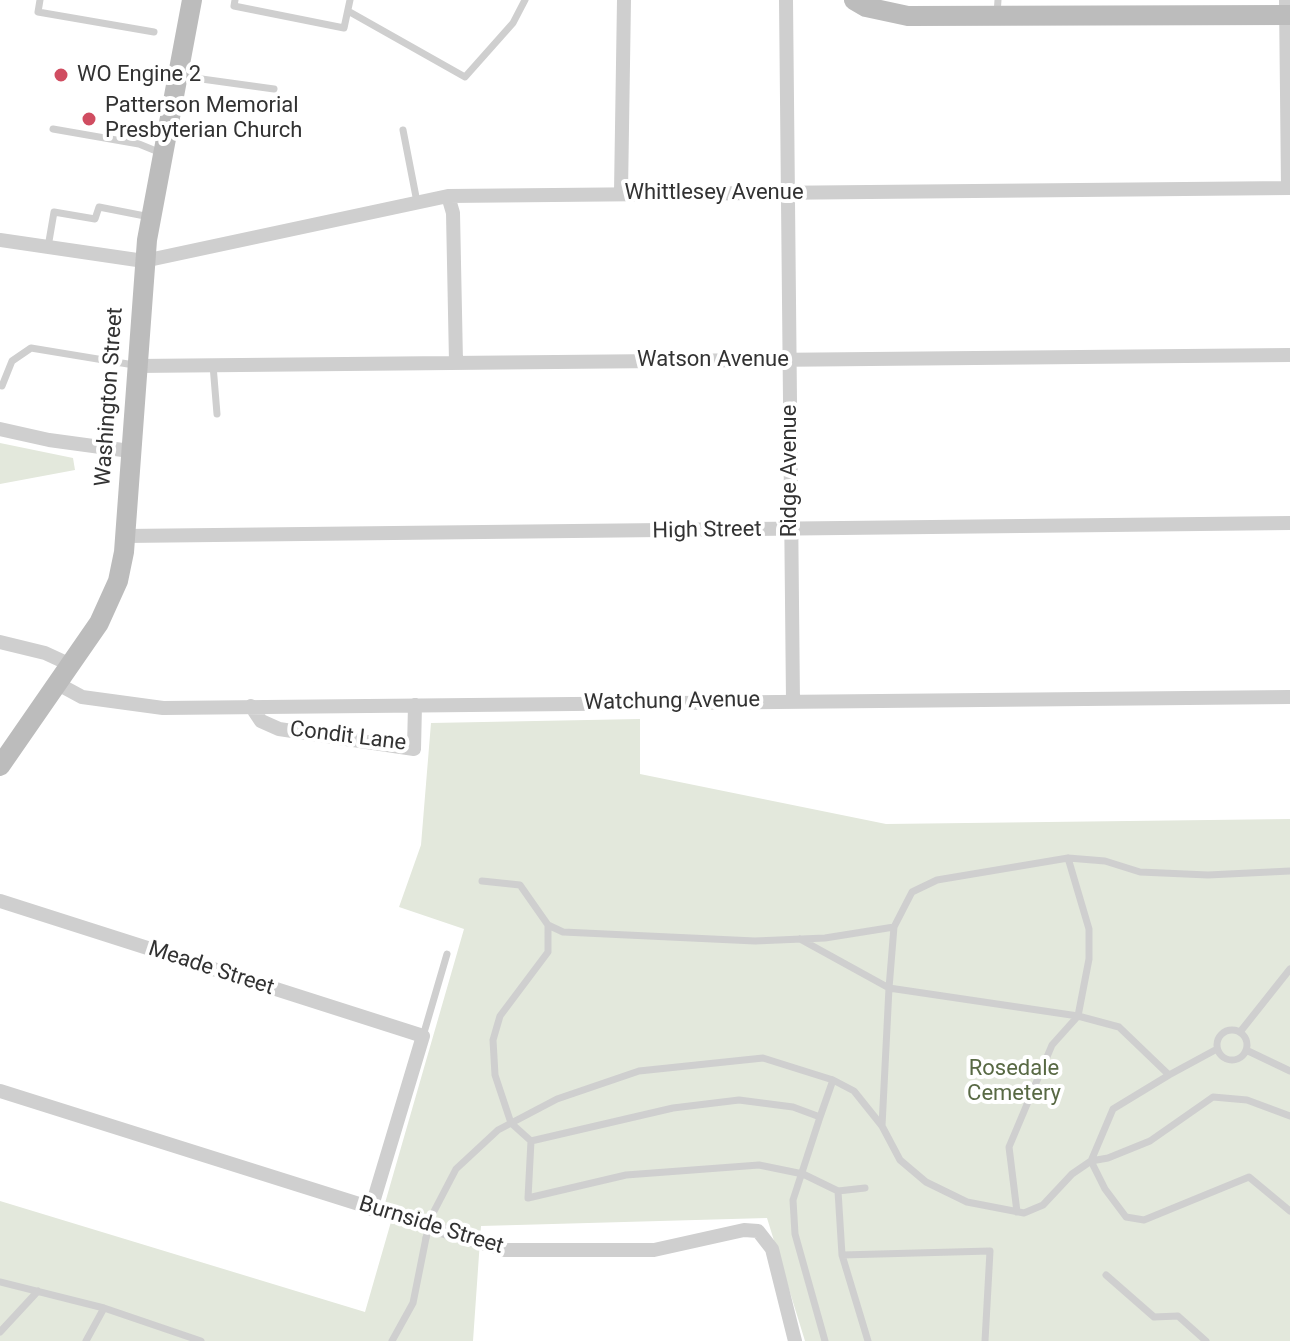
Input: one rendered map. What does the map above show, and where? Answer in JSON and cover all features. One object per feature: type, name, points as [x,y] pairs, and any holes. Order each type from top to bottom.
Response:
[{"type":"main road","name":"Washington Street","points":[[0,766],[71,665],[113,596],[125,536],[144,261],[192,0]]},
{"type":"main road","points":[[854,0],[866,7],[908,16],[997,8],[1288,10]]},
{"type":"street","points":[[621,192],[624,0]]},
{"type":"street","name":"Ridge Avenue","points":[[786,0],[793,701]]},
{"type":"street","points":[[1288,10],[1289,188]]},
{"type":"street","name":"Whittlesey Avenue","points":[[144,261],[448,196],[621,192],[789,194],[1115,187],[1289,188]]},
{"type":"street","points":[[448,196],[453,213],[456,362]]},
{"type":"street","points":[[0,240],[144,261]]},
{"type":"street","name":"Watson Avenue","points":[[136,366],[1290,355]]},
{"type":"street","points":[[0,429],[49,440],[130,451]]},
{"type":"street","name":"High Street","points":[[125,536],[1290,523]]},
{"type":"street","points":[[0,642],[55,656],[71,665]]},
{"type":"street","name":"Watchung Avenue","points":[[58,684],[82,697],[151,707],[1290,697]]},
{"type":"street","name":"Condit Lane","points":[[251,706],[256,716],[279,729],[414,749],[415,705]]},
{"type":"street","name":"Meade Street","points":[[0,901],[423,1036]]},
{"type":"street","points":[[371,1209],[423,1036]]},
{"type":"street","name":"Burnside Street","points":[[0,1091],[513,1251],[654,1250],[744,1230],[758,1231],[772,1249],[795,1341]]},
{"type":"lane","points":[[40,0],[38,12],[154,32]]},
{"type":"lane","points":[[235,0],[234,6],[344,28],[350,0]]},
{"type":"lane","points":[[348,11],[465,77],[513,23],[525,0]]},
{"type":"lane","points":[[178,76],[274,89]]},
{"type":"lane","points":[[53,129],[139,144],[163,154]]},
{"type":"lane","points":[[403,130],[417,202]]},
{"type":"lane","points":[[48,247],[54,212],[95,219],[99,207],[151,218]]},
{"type":"lane","points":[[2,386],[12,361],[31,348],[136,366]]},
{"type":"lane","points":[[213,365],[217,414]]},
{"type":"lane","points":[[882,1126],[894,927],[912,892],[937,880],[1068,858],[1105,861],[1140,872],[1208,875],[1290,871]]},
{"type":"lane","points":[[1017,1212],[1009,1147],[1052,1045],[1078,1016],[1089,959],[1089,929],[1068,858]]},
{"type":"lane","points":[[482,881],[520,885],[548,925],[563,932],[658,938],[800,939],[894,927]]},
{"type":"lane","points":[[531,1141],[511,1123],[495,1075],[493,1040],[500,1016],[548,952],[548,925]]},
{"type":"lane","points":[[800,939],[889,988],[1078,1016],[1119,1027],[1169,1075]]},
{"type":"lane","points":[[423,1036],[447,954]]},
{"type":"lane","points":[[1240,1032],[1290,969]]},
{"type":"lane","points":[[1217,1049],[1217,1039],[1224,1031],[1240,1032],[1246,1040],[1246,1050]]},
{"type":"lane","points":[[1217,1049],[1113,1109],[1091,1161],[1105,1189],[1126,1217],[1144,1220],[1249,1177],[1290,1211]]},
{"type":"lane","points":[[1217,1049],[1231,1060],[1246,1050]]},
{"type":"lane","points":[[1246,1050],[1290,1071]]},
{"type":"lane","points":[[392,1341],[413,1303],[431,1217],[456,1169],[498,1130],[511,1123],[557,1099],[639,1071],[763,1058],[833,1080],[854,1091],[882,1126],[900,1160],[926,1182],[967,1202],[1024,1213],[1043,1205],[1072,1174],[1091,1161],[1108,1158],[1150,1141],[1213,1097],[1247,1100],[1290,1116]]},
{"type":"lane","points":[[825,1341],[795,1234],[793,1200],[833,1080]]},
{"type":"lane","points":[[531,1141],[673,1108],[739,1100],[793,1107],[820,1117]]},
{"type":"lane","points":[[531,1141],[528,1198],[626,1175],[759,1165],[803,1174],[838,1191],[865,1188]]},
{"type":"lane","points":[[838,1191],[842,1255],[868,1341]]},
{"type":"lane","points":[[842,1255],[990,1251],[985,1341]]},
{"type":"lane","points":[[1106,1275],[1154,1317],[1178,1316],[1206,1341]]},
{"type":"lane","points":[[0,1282],[104,1308],[201,1341]]},
{"type":"lane","points":[[0,1332],[38,1291]]},
{"type":"lane","points":[[86,1341],[104,1308]]},
{"type":"green space","points":[[0,443],[73,458],[75,470],[0,484]]},
{"type":"green space","name":"Rosedale Cemetery","points":[[640,719],[640,774],[886,824],[1290,819],[1290,1341],[805,1341],[767,1218],[481,1226],[473,1341],[0,1341],[0,1201],[365,1312],[395,1208],[385,1203],[464,929],[399,907],[421,845],[431,723]]},
{"type":"place","name":"WO Engine 2","points":[[61,75]]},
{"type":"place","name":"Patterson Memorial Presbyterian Church","points":[[89,119]]}]
